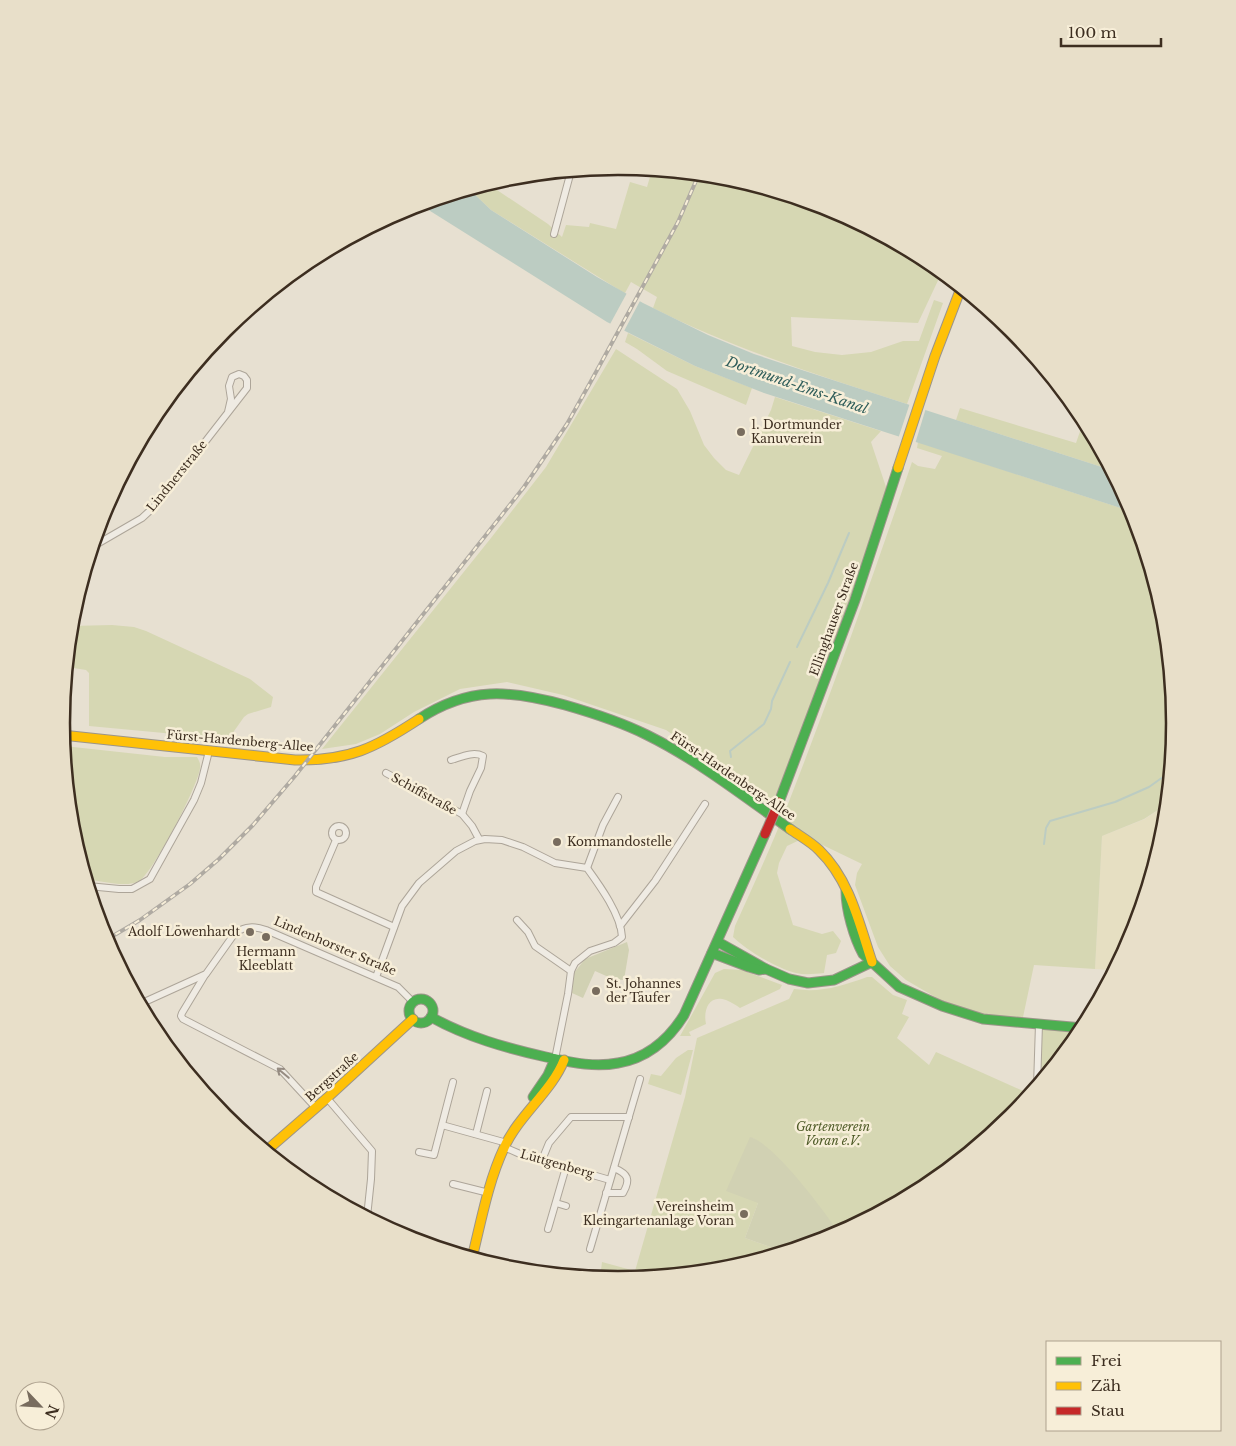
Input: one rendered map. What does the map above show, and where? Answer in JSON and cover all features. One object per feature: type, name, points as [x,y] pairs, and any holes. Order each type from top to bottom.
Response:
[{"type":"street","points":[[554,234],[569,177]]},
{"type":"street","name":"Ellinghauser Straße","points":[[560,1059],[596,1066],[626,1062],[642,1055],[667,1038],[678,1025],[718,942],[779,802],[855,600],[921,397],[959,294]]},
{"type":"street","name":"Lindnerstraße","points":[[101,542],[142,518],[156,505],[228,412],[248,384],[244,376],[239,374],[232,377],[229,386],[231,399],[228,412]]},
{"type":"street","name":"Fürst-Hardenberg-Allee","points":[[70,736],[315,761],[360,753],[454,700],[474,695],[520,694],[604,717],[653,737],[686,757],[817,848],[838,874],[846,891],[846,903],[859,947],[863,954],[899,987],[942,1006],[983,1019],[1074,1027]]},
{"type":"street","points":[[95,887],[132,889],[146,882],[156,869],[194,800],[209,751]]},
{"type":"street","points":[[451,760],[472,754],[483,756],[481,768],[462,814]]},
{"type":"street","name":"Schiffstraße","points":[[386,773],[462,814],[472,826],[479,839]]},
{"type":"street","points":[[588,868],[603,825],[618,797]]},
{"type":"street","points":[[620,926],[655,881],[705,804]]},
{"type":"street","points":[[376,977],[402,906],[419,884],[456,851],[479,839],[494,839],[511,843],[555,864],[588,868]]},
{"type":"street","points":[[336,840],[316,887],[316,892],[394,927]]},
{"type":"street","points":[[474,1251],[497,1163],[505,1145],[530,1101],[560,1059],[571,972],[576,963],[590,951],[614,943],[622,937],[620,926],[606,896],[588,868]]},
{"type":"street","points":[[517,920],[528,932],[536,946],[571,972]]},
{"type":"street","name":"Lindenhorster Straße","points":[[206,974],[235,932],[254,926],[398,987],[413,1002]]},
{"type":"street","points":[[718,942],[761,964],[766,969],[789,979],[808,983],[834,980],[872,962]]},
{"type":"street","points":[[712,953],[759,970],[766,969]]},
{"type":"street","points":[[146,1001],[206,974]]},
{"type":"street","points":[[206,974],[182,1013],[183,1019],[280,1069],[316,1108]]},
{"type":"street","points":[[420,999],[428,1001],[432,1006],[433,1014],[431,1017],[422,1023],[413,1019],[409,1012],[413,1002],[420,999]]},
{"type":"street","points":[[431,1017],[458,1031],[496,1045],[560,1059]]},
{"type":"street","name":"Bergstraße","points":[[271,1147],[413,1019]]},
{"type":"street","points":[[1037,1075],[1039,1024]]},
{"type":"street","name":"Lüttgenberg","points":[[590,1250],[640,1080]]},
{"type":"street","points":[[419,1152],[434,1155],[453,1082]]},
{"type":"street","points":[[476,1134],[487,1091]]},
{"type":"street","points":[[327,1098],[372,1151],[368,1210]]},
{"type":"street","points":[[542,1160],[549,1143],[571,1116],[629,1117]]},
{"type":"street","name":"Lüttgenberg","points":[[442,1125],[476,1134],[542,1160],[610,1180]]},
{"type":"street","points":[[548,1229],[566,1167]]},
{"type":"street","points":[[606,1193],[623,1193],[628,1185],[628,1179],[623,1172],[614,1168]]},
{"type":"street","points":[[453,1184],[489,1193]]},
{"type":"street","points":[[556,1203],[566,1206]]},
{"type":"shaded area","points":[[1158,810],[1147,865],[1137,899],[1107,970],[1095,969],[1102,836],[1145,819]]},
{"type":"green space","points":[[650,176],[690,180],[760,194],[794,204],[828,217],[892,248],[939,279],[918,323],[791,317],[792,346],[815,352],[842,355],[871,352],[903,341],[919,341],[934,300],[943,303],[907,404],[746,349],[653,308],[657,297],[631,282],[625,293],[621,291],[491,210],[475,194],[496,189],[548,224],[562,237],[566,225],[589,227],[590,223],[616,229],[630,182],[647,187]]},
{"type":"green space","points":[[628,333],[695,366],[752,388],[746,405],[667,371],[625,342]]},
{"type":"green space","points":[[616,349],[677,389],[690,411],[704,445],[726,470],[739,475],[771,410],[775,397],[881,431],[871,442],[887,490],[801,736],[774,799],[771,802],[666,730],[563,695],[507,682],[460,689],[414,712],[380,734],[356,744],[322,749],[546,467]]},
{"type":"green space","points":[[960,408],[1076,443],[1081,430],[1102,467],[956,420]]},
{"type":"green space","points":[[918,442],[1122,508],[1137,547],[1155,616],[1165,687],[1166,723],[1165,759],[1159,810],[1144,819],[1102,836],[1095,969],[1034,965],[1022,1022],[961,1012],[906,980],[890,966],[878,947],[855,885],[857,873],[862,864],[806,837],[787,846],[779,863],[777,873],[793,925],[822,934],[833,931],[841,941],[836,953],[827,955],[824,973],[803,974],[780,968],[746,948],[733,937],[735,926],[782,819],[820,719],[912,462],[918,466],[935,469],[942,456],[917,448]]},
{"type":"green space","points":[[112,625],[134,627],[146,631],[250,679],[273,697],[271,707],[248,714],[232,734],[217,742],[164,733],[89,726],[89,673],[86,670],[73,668],[79,626]]},
{"type":"green space","points":[[71,747],[165,757],[197,757],[200,768],[192,792],[154,863],[139,881],[134,883],[93,880],[89,865],[75,795]]},
{"type":"green space","points":[[627,942],[629,950],[624,980],[613,979],[595,971],[583,998],[572,993],[574,973],[585,959]]},
{"type":"green space","points":[[724,969],[742,970],[782,985],[780,989],[740,1008],[726,1000],[715,999],[711,1001],[705,1014],[706,1024],[689,1032],[691,1036],[680,1036],[715,973]]},
{"type":"green space","name":"Gartenverein Voran e.V.","points":[[872,977],[893,995],[907,1000],[902,1014],[909,1017],[897,1038],[929,1065],[936,1052],[1023,1091],[979,1135],[952,1158],[892,1198],[834,1226],[783,1163],[753,1138],[758,1203],[745,1238],[773,1248],[690,1266],[635,1271],[685,1097],[697,1038],[789,999],[794,989],[813,990]]},
{"type":"green space","points":[[1039,1024],[1074,1027],[1044,1068],[1038,1067]]},
{"type":"green space","points":[[688,1050],[693,1050],[681,1095],[648,1084],[651,1074],[661,1076],[676,1058]]},
{"type":"green space","points":[[750,1137],[772,1151],[785,1164],[834,1226],[773,1248],[745,1238],[758,1203],[726,1191]]},
{"type":"green space","points":[[602,1262],[633,1271],[601,1271]]},
{"type":"water","name":"Dortmund-Ems-Kanal","points":[[475,194],[491,210],[597,277],[643,303],[708,335],[754,354],[1102,467],[1122,508],[764,393],[695,366],[607,322],[428,209]]},
{"type":"pier","points":[[628,291],[641,299],[623,333],[609,326]]},
{"type":"pier","points":[[910,403],[926,408],[915,444],[898,439]]},
{"type":"waterway","points":[[797,647],[828,583],[849,533]]},
{"type":"waterway","points":[[731,757],[730,751],[764,724],[771,709],[772,701],[790,662]]},
{"type":"waterway","points":[[1044,844],[1046,828],[1050,821],[1115,802],[1149,787],[1163,777]]},
{"type":"railway","points":[[113,936],[140,920],[190,884],[219,859],[253,825],[295,776],[524,487],[567,424],[678,222],[696,181]]},
{"type":"traffic: fast","points":[[779,802],[855,600],[898,468]]},
{"type":"traffic: fast","points":[[419,719],[437,708],[455,701],[490,694],[526,696],[575,708],[627,726],[684,755],[790,829]]},
{"type":"traffic: fast","points":[[431,1017],[502,1046],[531,1054],[591,1065],[618,1063],[648,1052],[671,1032],[684,1015],[765,834]]},
{"type":"traffic: fast","points":[[846,891],[851,924],[863,954],[899,987],[942,1006],[983,1019],[1074,1027]]},
{"type":"traffic: fast","points":[[718,942],[766,969]]},
{"type":"traffic: fast","points":[[712,953],[749,967],[759,970],[766,969],[789,979],[808,983],[834,980],[872,962]]},
{"type":"traffic: fast","points":[[421,999],[426,1000],[432,1006],[433,1011],[432,1016],[426,1022],[421,1023],[416,1022],[410,1016],[409,1011],[410,1006],[416,1000],[421,999]]},
{"type":"traffic: fast","points":[[533,1097],[548,1075],[555,1059]]},
{"type":"traffic: slow","points":[[898,468],[935,356],[959,294]]},
{"type":"traffic: slow","points":[[70,736],[295,760],[314,760],[361,751],[389,738],[419,719]]},
{"type":"traffic: slow","points":[[790,829],[819,850],[839,875],[858,917],[872,962]]},
{"type":"traffic: slow","points":[[271,1147],[413,1019]]},
{"type":"traffic: slow","points":[[474,1251],[489,1188],[504,1148],[510,1136],[552,1082],[564,1060]]},
{"type":"traffic: jam","points":[[765,834],[779,802]]},
{"type":"place","name":"1. Dortmunder Kanuverein","points":[[741,432]]},
{"type":"place","name":"Kommandostelle","points":[[557,842]]},
{"type":"place","name":"Adolf Löwenhardt","points":[[250,932]]},
{"type":"place","name":"Hermann Kleeblatt","points":[[266,937]]},
{"type":"place","name":"St. Johannes der Täufer","points":[[596,991]]},
{"type":"place","name":"Vereinsheim Kleingartenanlage Voran","points":[[744,1214]]}]
